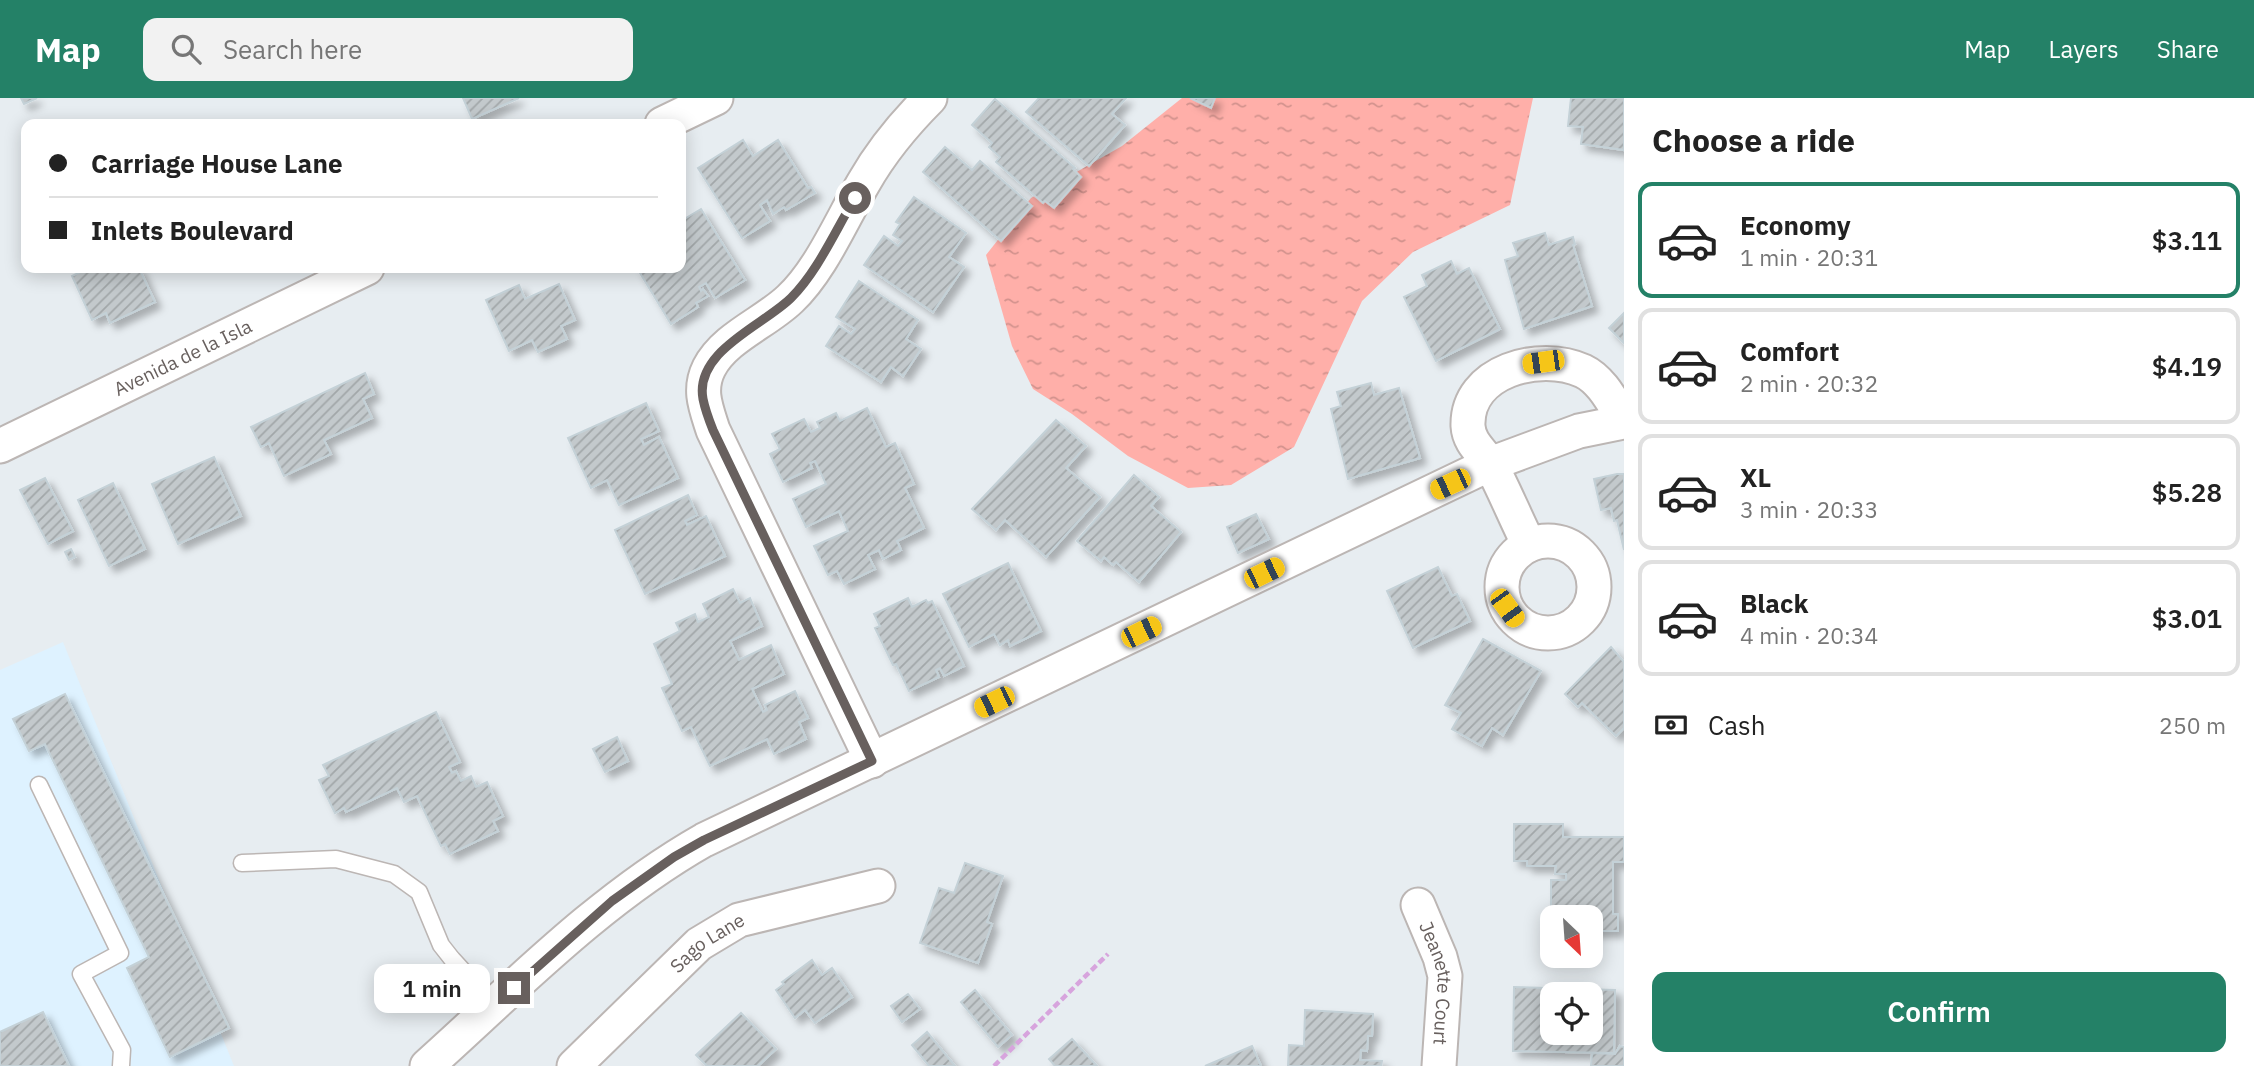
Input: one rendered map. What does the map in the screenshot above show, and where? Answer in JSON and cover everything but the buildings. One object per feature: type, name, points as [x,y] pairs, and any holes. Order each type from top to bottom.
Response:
[{"type":"street","points":[[672,119],[716,98]]},
{"type":"street","points":[[872,761],[713,430],[702,397],[709,369],[718,355],[790,299],[802,285],[866,178],[927,102]]},
{"type":"street","name":"Avenida de la Isla","points":[[0,446],[357,273]]},
{"type":"street","points":[[427,1066],[612,901],[674,857],[704,840],[1490,464],[1578,431],[1624,421],[1601,386],[1586,372],[1566,365],[1543,362],[1518,365],[1495,378],[1477,395],[1468,414],[1468,431],[1475,446],[1490,464],[1529,545]]},
{"type":"street","name":"Sago Lane","points":[[574,1066],[699,944],[729,925],[738,920],[878,886]]},
{"type":"street","name":"Jeanette Court","points":[[1418,905],[1445,976],[1439,1066]]},
{"type":"lane","points":[[39,785],[120,953],[81,974],[122,1050],[121,1066]]},
{"type":"lane","points":[[242,863],[336,859],[394,874],[419,892],[441,945],[495,1006]]},
{"type":"path","points":[[994,1066],[1108,954]]},
{"type":"shaded area","points":[[63,642],[234,1066],[0,1066],[0,670]]},
{"type":"water","points":[[1182,98],[1533,98],[1510,205],[1413,252],[1362,301],[1294,447],[1231,485],[1188,488],[1128,456],[1033,389],[1012,346],[986,255],[1031,198],[1122,146]]},
{"type":"route","points":[[514,988],[612,901],[674,857],[704,840],[872,761],[713,430],[702,397],[709,369],[718,355],[790,299],[814,268],[855,198]]}]
